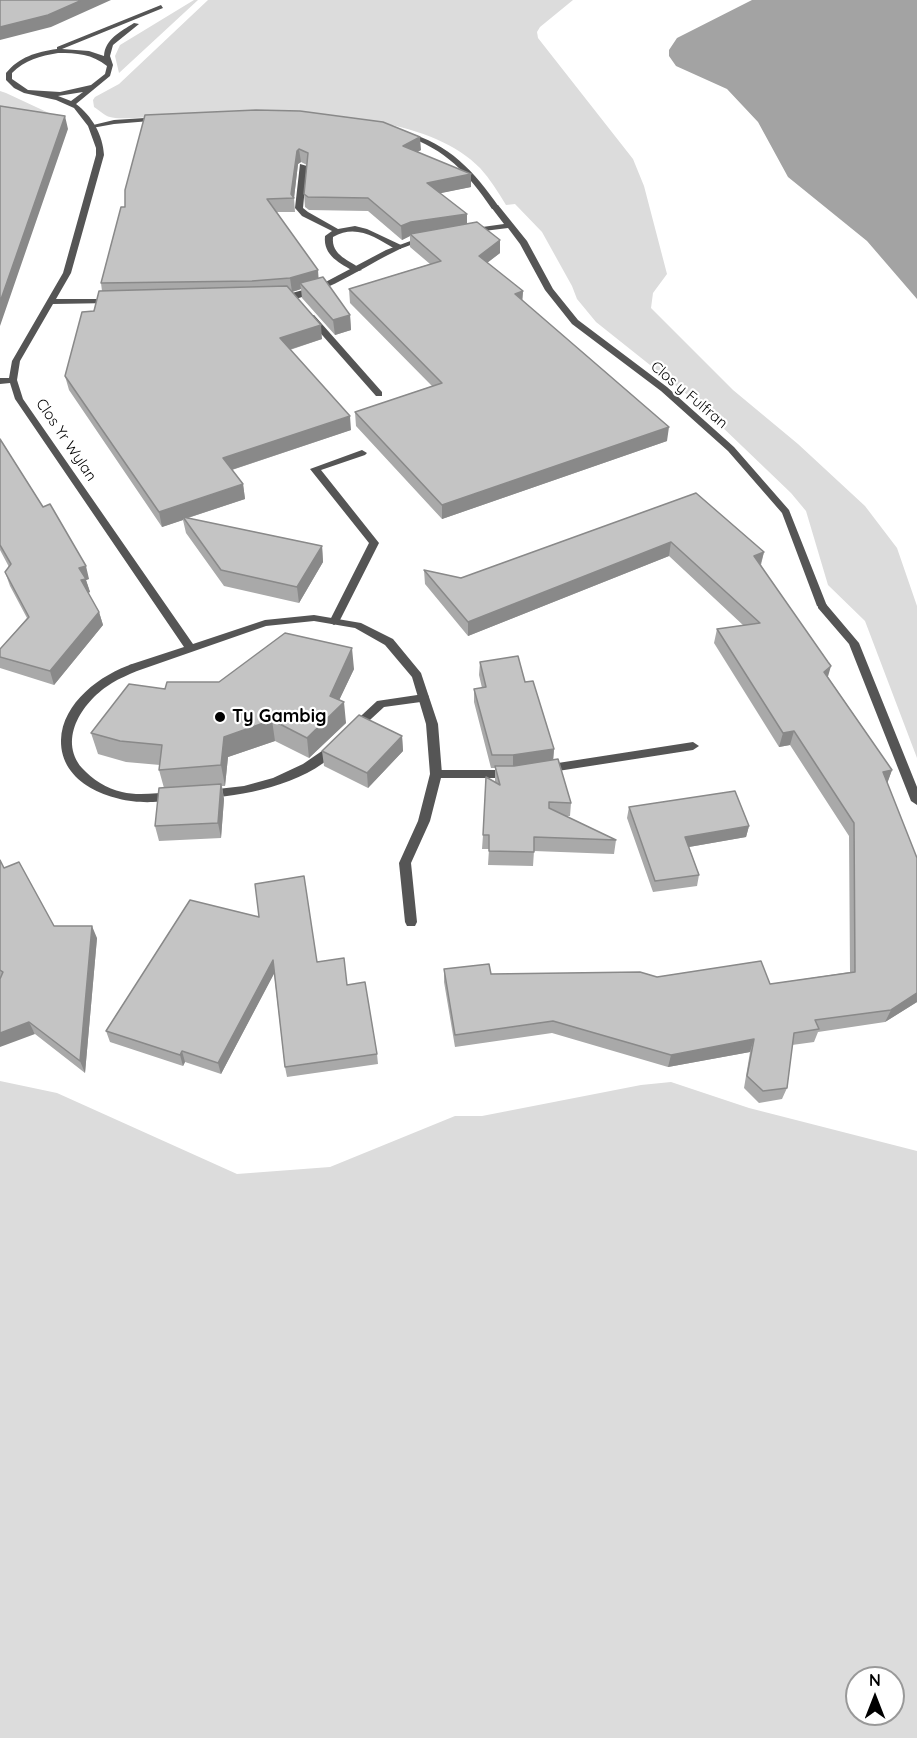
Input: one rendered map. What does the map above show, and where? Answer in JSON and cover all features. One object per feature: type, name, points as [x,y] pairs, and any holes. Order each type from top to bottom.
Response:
[{"type":"street","points":[[0,71],[120,25],[164,5],[111,42],[106,52],[110,69],[108,75],[72,104]]},
{"type":"street","points":[[38,55],[74,51],[95,55],[108,63]]},
{"type":"street","points":[[11,82],[9,73],[14,66]]},
{"type":"street","points":[[0,81],[11,82],[17,87],[72,104],[92,126],[100,141],[100,155],[67,273],[16,361],[14,380],[0,381]]},
{"type":"street","points":[[38,93],[60,94],[92,87]]},
{"type":"street","points":[[92,126],[114,122],[169,119]]},
{"type":"street","name":"Clos y Fulfran","points":[[397,131],[439,146],[463,164],[524,243],[549,290],[575,322],[664,389],[706,426],[731,449],[786,512],[822,606],[854,643],[917,801]]},
{"type":"street","points":[[303,166],[299,208],[305,214],[337,231]]},
{"type":"street","points":[[466,231],[510,225]]},
{"type":"street","points":[[358,270],[330,252],[327,244],[329,236],[348,228],[368,230],[398,247]]},
{"type":"street","points":[[273,298],[292,296],[326,286],[398,247],[434,236]]},
{"type":"street","points":[[292,296],[300,305]]},
{"type":"street","points":[[52,302],[123,301]]},
{"type":"street","points":[[308,314],[379,394]]},
{"type":"street","name":"Clos Yr Wylan","points":[[14,380],[20,399],[190,648]]},
{"type":"street","points":[[334,622],[374,543],[315,469],[362,453]]},
{"type":"street","points":[[411,922],[405,863],[424,821],[436,774],[432,724],[424,698],[417,676],[389,642],[357,626],[314,618],[266,622],[133,668],[103,683],[85,699],[66,732],[65,748],[71,765],[86,778],[112,794],[139,798],[256,788],[288,778],[315,764],[381,704],[424,698]]},
{"type":"street","points":[[436,774],[530,771],[693,746]]},
{"type":"shaded area","points":[[194,0],[198,0],[119,73],[115,56],[120,45]]},
{"type":"shaded area","points":[[208,0],[573,0],[540,27],[537,32],[538,38],[633,159],[644,186],[667,274],[653,293],[651,308],[733,390],[798,444],[865,506],[897,548],[917,606],[917,758],[865,621],[828,585],[806,511],[791,493],[694,400],[596,322],[577,299],[542,232],[515,204],[506,205],[480,168],[453,148],[420,133],[381,123],[339,117],[254,113],[115,118],[94,107],[95,97],[119,84]]},
{"type":"shaded area","points":[[752,0],[917,0],[917,299],[867,241],[788,177],[758,122],[727,89],[676,66],[669,56],[669,50],[677,38]]},
{"type":"shaded area","points":[[0,91],[6,93],[51,114],[0,107]]},
{"type":"shaded area","points":[[0,1081],[57,1093],[237,1174],[330,1167],[455,1116],[482,1116],[641,1085],[671,1082],[749,1108],[917,1151],[917,1738],[0,1738]]},
{"type":"building","points":[[0,0],[82,0],[48,15],[0,27]]},
{"type":"building","points":[[0,106],[65,116],[0,302]]},
{"type":"building","points":[[256,110],[300,111],[383,122],[420,137],[403,146],[471,174],[427,183],[467,214],[411,222],[401,226],[368,198],[308,197],[304,194],[308,153],[299,149],[291,194],[294,198],[267,199],[318,270],[290,278],[252,281],[101,283],[121,207],[125,207],[125,190],[145,115]]},
{"type":"building","points":[[477,222],[500,240],[479,256],[523,291],[515,294],[669,427],[442,505],[355,412],[442,383],[349,289],[441,261],[410,234]]},
{"type":"building","points":[[323,277],[350,315],[333,320],[300,283]]},
{"type":"building","points":[[287,286],[321,325],[280,338],[350,416],[223,458],[243,484],[159,512],[65,376],[82,312],[94,311],[99,291]]},
{"type":"building","points":[[0,439],[43,507],[50,504],[86,566],[79,568],[86,579],[81,580],[99,612],[50,671],[0,657],[0,649],[29,617],[5,572],[11,564],[0,545]]},
{"type":"building","points":[[696,493],[764,552],[754,556],[831,666],[824,672],[892,770],[883,772],[917,858],[917,993],[891,1010],[815,1020],[819,1029],[794,1033],[787,1088],[763,1091],[747,1076],[754,1039],[671,1055],[553,1021],[455,1035],[444,969],[489,964],[491,974],[640,972],[657,977],[761,961],[770,984],[855,972],[854,823],[794,731],[783,733],[717,629],[760,623],[671,542],[468,622],[424,570],[461,578]]},
{"type":"building","points":[[183,517],[322,546],[297,587],[221,570]]},
{"type":"building","name":"Ty Gambig","points":[[285,633],[352,648],[330,696],[344,702],[307,738],[272,720],[224,737],[221,765],[159,770],[162,745],[120,741],[91,733],[129,684],[165,689],[167,682],[219,682]]},
{"type":"building","points":[[518,656],[525,682],[533,681],[554,749],[513,755],[492,755],[474,689],[486,687],[480,662]]},
{"type":"building","points":[[359,715],[402,736],[367,773],[322,751]]},
{"type":"building","points":[[558,759],[571,803],[549,802],[549,808],[616,840],[534,837],[534,852],[489,851],[489,835],[483,835],[486,777],[500,785],[495,766],[514,766]]},
{"type":"building","points":[[221,784],[218,823],[155,826],[159,788]]},
{"type":"building","points":[[735,791],[749,826],[685,837],[699,875],[655,881],[629,807]]},
{"type":"building","points":[[0,860],[4,868],[19,862],[54,926],[92,926],[80,1061],[29,1022],[0,1033],[0,979],[3,972],[0,970]]},
{"type":"building","points":[[304,876],[317,962],[344,958],[347,985],[365,982],[377,1054],[285,1067],[273,960],[218,1063],[182,1051],[180,1055],[106,1031],[190,900],[259,917],[255,884]]},
{"type":"place","name":"Ty Gambig","points":[[220,717]]}]
